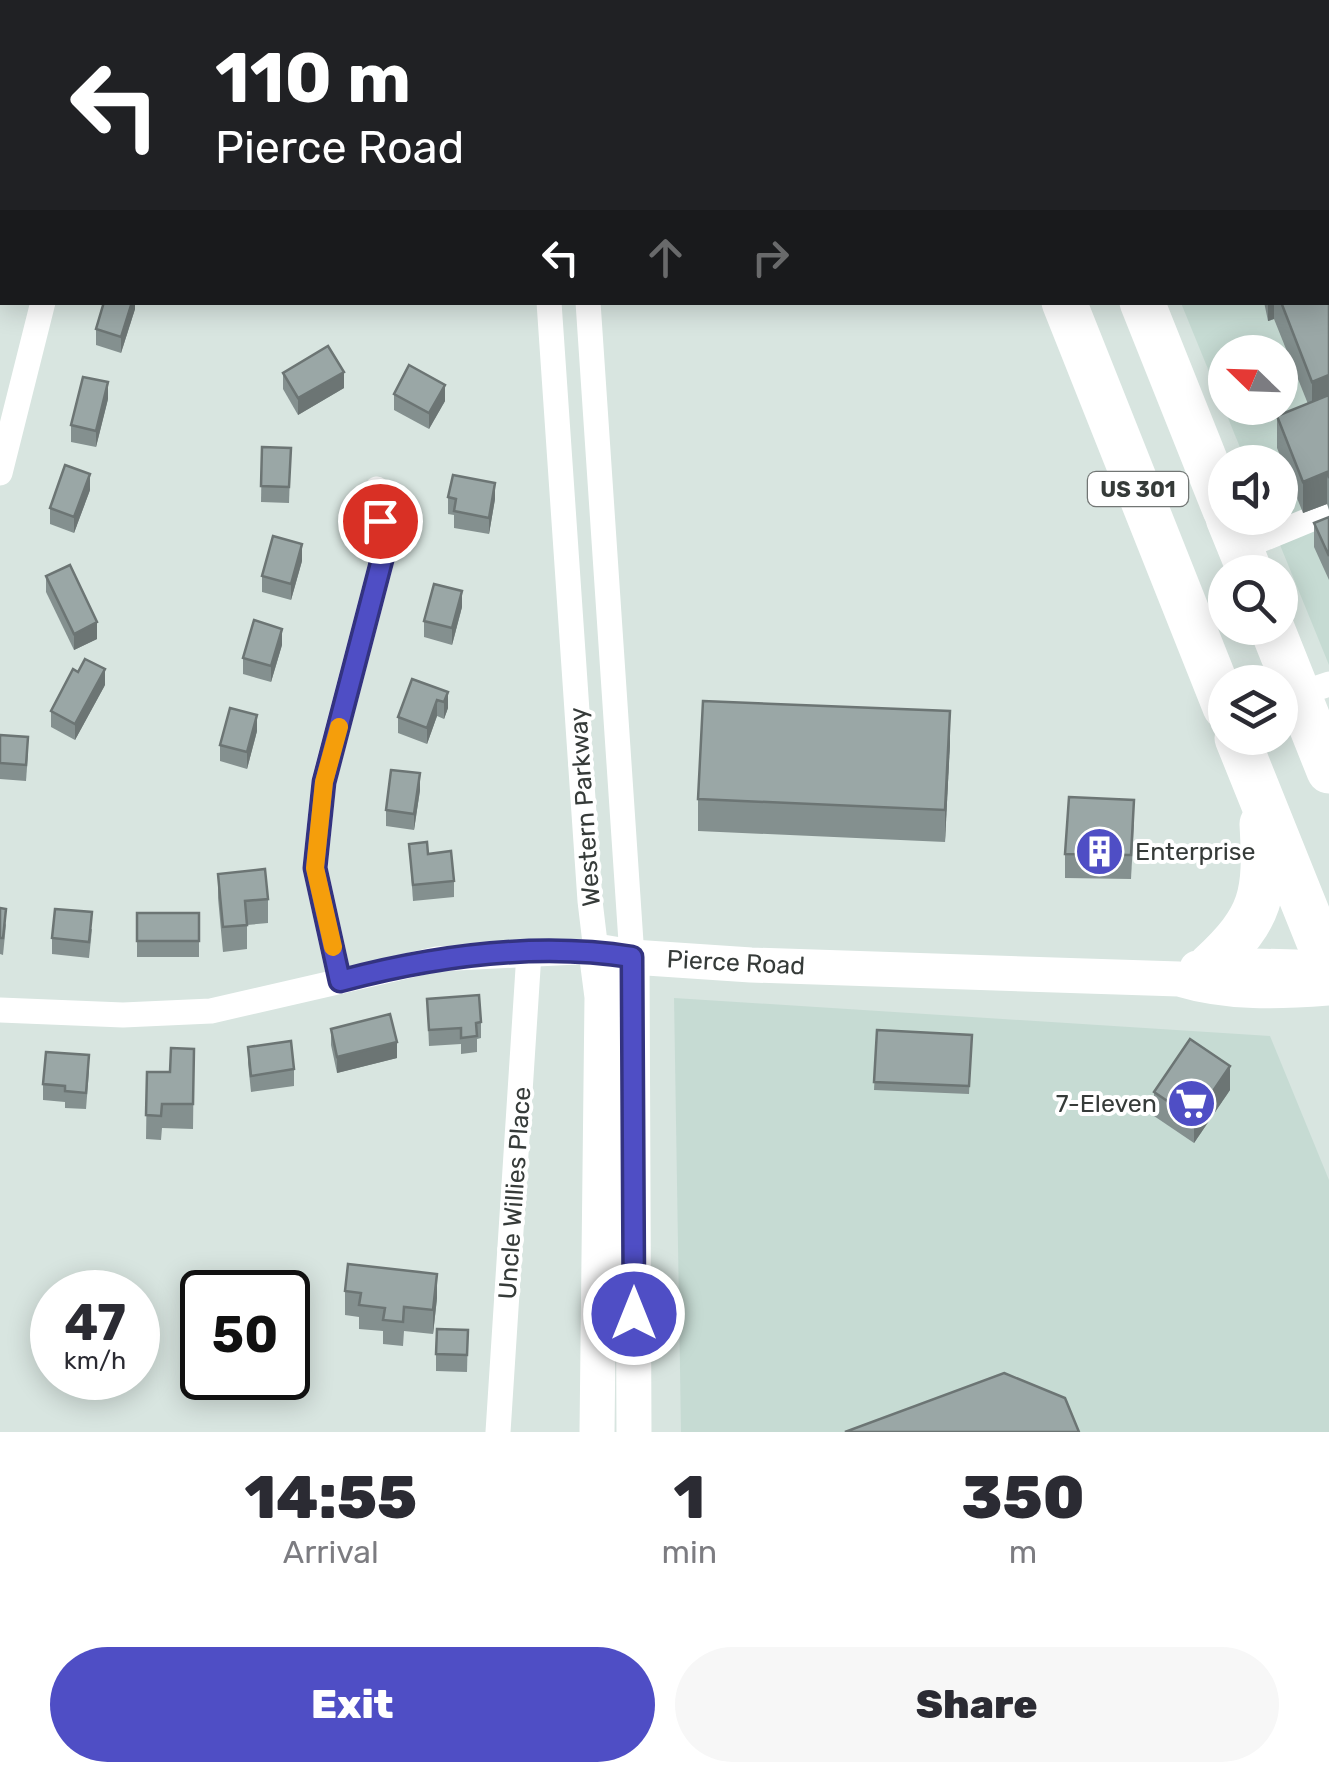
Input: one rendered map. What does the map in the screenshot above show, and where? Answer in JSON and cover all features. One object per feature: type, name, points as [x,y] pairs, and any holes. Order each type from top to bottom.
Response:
[{"type":"highway","name":"US 301","points":[[1065,305],[1208,665]]},
{"type":"highway","name":"US 301","points":[[1143,305],[1236,537]]},
{"type":"highway","points":[[1284,645],[1314,689],[1329,771]]},
{"type":"highway","points":[[1244,755],[1329,968]]},
{"type":"highway","points":[[1194,973],[1242,935],[1256,913],[1264,865],[1261,797]]},
{"type":"main road","name":"Pierce Road","points":[[596,952],[751,964],[1194,973],[1296,967],[1329,986]]},
{"type":"main road","name":"Western Parkway","points":[[596,952],[602,997],[596,1432]]},
{"type":"main road","name":"Western Parkway","points":[[632,957],[634,1432]]},
{"type":"street","points":[[0,473],[42,305]]},
{"type":"street","name":"Western Parkway","points":[[550,305],[596,952]]},
{"type":"street","name":"Western Parkway","points":[[588,305],[632,957]]},
{"type":"street","points":[[340,981],[315,868],[324,782],[384,552],[378,489]]},
{"type":"street","points":[[1236,537],[1324,514]]},
{"type":"street","name":"Pierce Road","points":[[0,1010],[123,1015],[211,1011],[437,960],[596,952]]},
{"type":"street","name":"Uncle Willies Place","points":[[498,1432],[529,953]]},
{"type":"shaded area","points":[[1182,305],[1329,305],[1329,665],[1298,589],[1298,555],[1284,555],[1276,535],[1298,535],[1298,445],[1239,445],[1231,425],[1298,425],[1298,335],[1208,335],[1208,369]]},
{"type":"shaded area","points":[[674,998],[1270,1036],[1329,1180],[1329,1432],[681,1432]]},
{"type":"building","points":[[103,305],[131,305],[121,337],[96,329]]},
{"type":"building","points":[[1282,305],[1329,305],[1329,375],[1312,382],[1298,346],[1298,335],[1294,335]]},
{"type":"building","points":[[328,346],[344,372],[298,398],[283,373]]},
{"type":"building","points":[[409,365],[445,385],[429,413],[394,394]]},
{"type":"building","points":[[83,377],[108,382],[96,431],[71,425]]},
{"type":"building","points":[[1329,395],[1329,478],[1327,472],[1303,482],[1298,469],[1298,445],[1288,445],[1281,425],[1298,425],[1298,408]]},
{"type":"building","points":[[262,447],[291,448],[289,487],[261,486]]},
{"type":"building","points":[[65,465],[90,474],[74,517],[50,508]]},
{"type":"building","points":[[453,475],[495,483],[489,518],[454,511],[456,499],[448,497]]},
{"type":"building","points":[[1329,517],[1329,556],[1314,523]]},
{"type":"building","points":[[273,536],[302,544],[291,584],[262,576]]},
{"type":"building","points":[[70,565],[97,622],[74,634],[46,576]]},
{"type":"building","points":[[434,584],[462,591],[452,628],[424,621]]},
{"type":"building","points":[[254,620],[282,629],[271,666],[243,658]]},
{"type":"building","points":[[85,659],[105,669],[75,724],[51,711],[73,669],[78,672]]},
{"type":"building","points":[[412,679],[448,692],[444,702],[437,700],[427,728],[398,717]]},
{"type":"building","points":[[703,701],[950,711],[945,810],[698,799]]},
{"type":"building","points":[[230,708],[257,715],[247,752],[220,745]]},
{"type":"building","points":[[0,735],[28,737],[26,765],[0,763]]},
{"type":"building","points":[[391,770],[420,773],[414,814],[386,810]]},
{"type":"building","points":[[1069,797],[1134,800],[1131,855],[1065,854]]},
{"type":"building","points":[[427,842],[428,854],[451,851],[454,881],[413,885],[409,844]]},
{"type":"building","points":[[265,869],[268,899],[245,901],[247,925],[223,927],[218,874]]},
{"type":"building","points":[[0,908],[6,909],[3,938],[0,938]]},
{"type":"building","points":[[55,909],[92,912],[89,942],[52,938]]},
{"type":"building","points":[[137,913],[199,913],[199,941],[137,941]]},
{"type":"building","points":[[479,995],[481,1022],[476,1023],[477,1036],[461,1038],[461,1028],[429,1030],[427,999]]},
{"type":"building","points":[[390,1014],[397,1042],[337,1057],[331,1029]]},
{"type":"building","points":[[877,1030],[972,1035],[969,1086],[874,1082]]},
{"type":"building","points":[[1190,1039],[1230,1066],[1194,1119],[1154,1092]]},
{"type":"building","points":[[291,1041],[294,1069],[251,1076],[248,1047]]},
{"type":"building","points":[[171,1048],[194,1049],[193,1104],[162,1104],[161,1116],[146,1115],[147,1072],[170,1072]]},
{"type":"building","points":[[46,1052],[89,1055],[86,1093],[43,1084]]},
{"type":"building","points":[[348,1264],[437,1274],[433,1310],[404,1307],[403,1322],[383,1320],[385,1308],[359,1305],[361,1293],[345,1291]]},
{"type":"building","points":[[437,1329],[468,1330],[467,1355],[436,1354]]},
{"type":"building","points":[[1004,1373],[1065,1398],[1079,1432],[845,1432]]},
{"type":"slow traffic","points":[[333,947],[315,868],[324,782],[339,727]]},
{"type":"place","name":"Enterprise","points":[[1100,851]]},
{"type":"place","name":"7-Eleven","points":[[1192,1103]]},
{"type":"route","points":[[380,521],[384,552],[324,782],[315,868],[340,981],[395,967],[468,957],[596,952],[632,957],[634,1314]]}]
